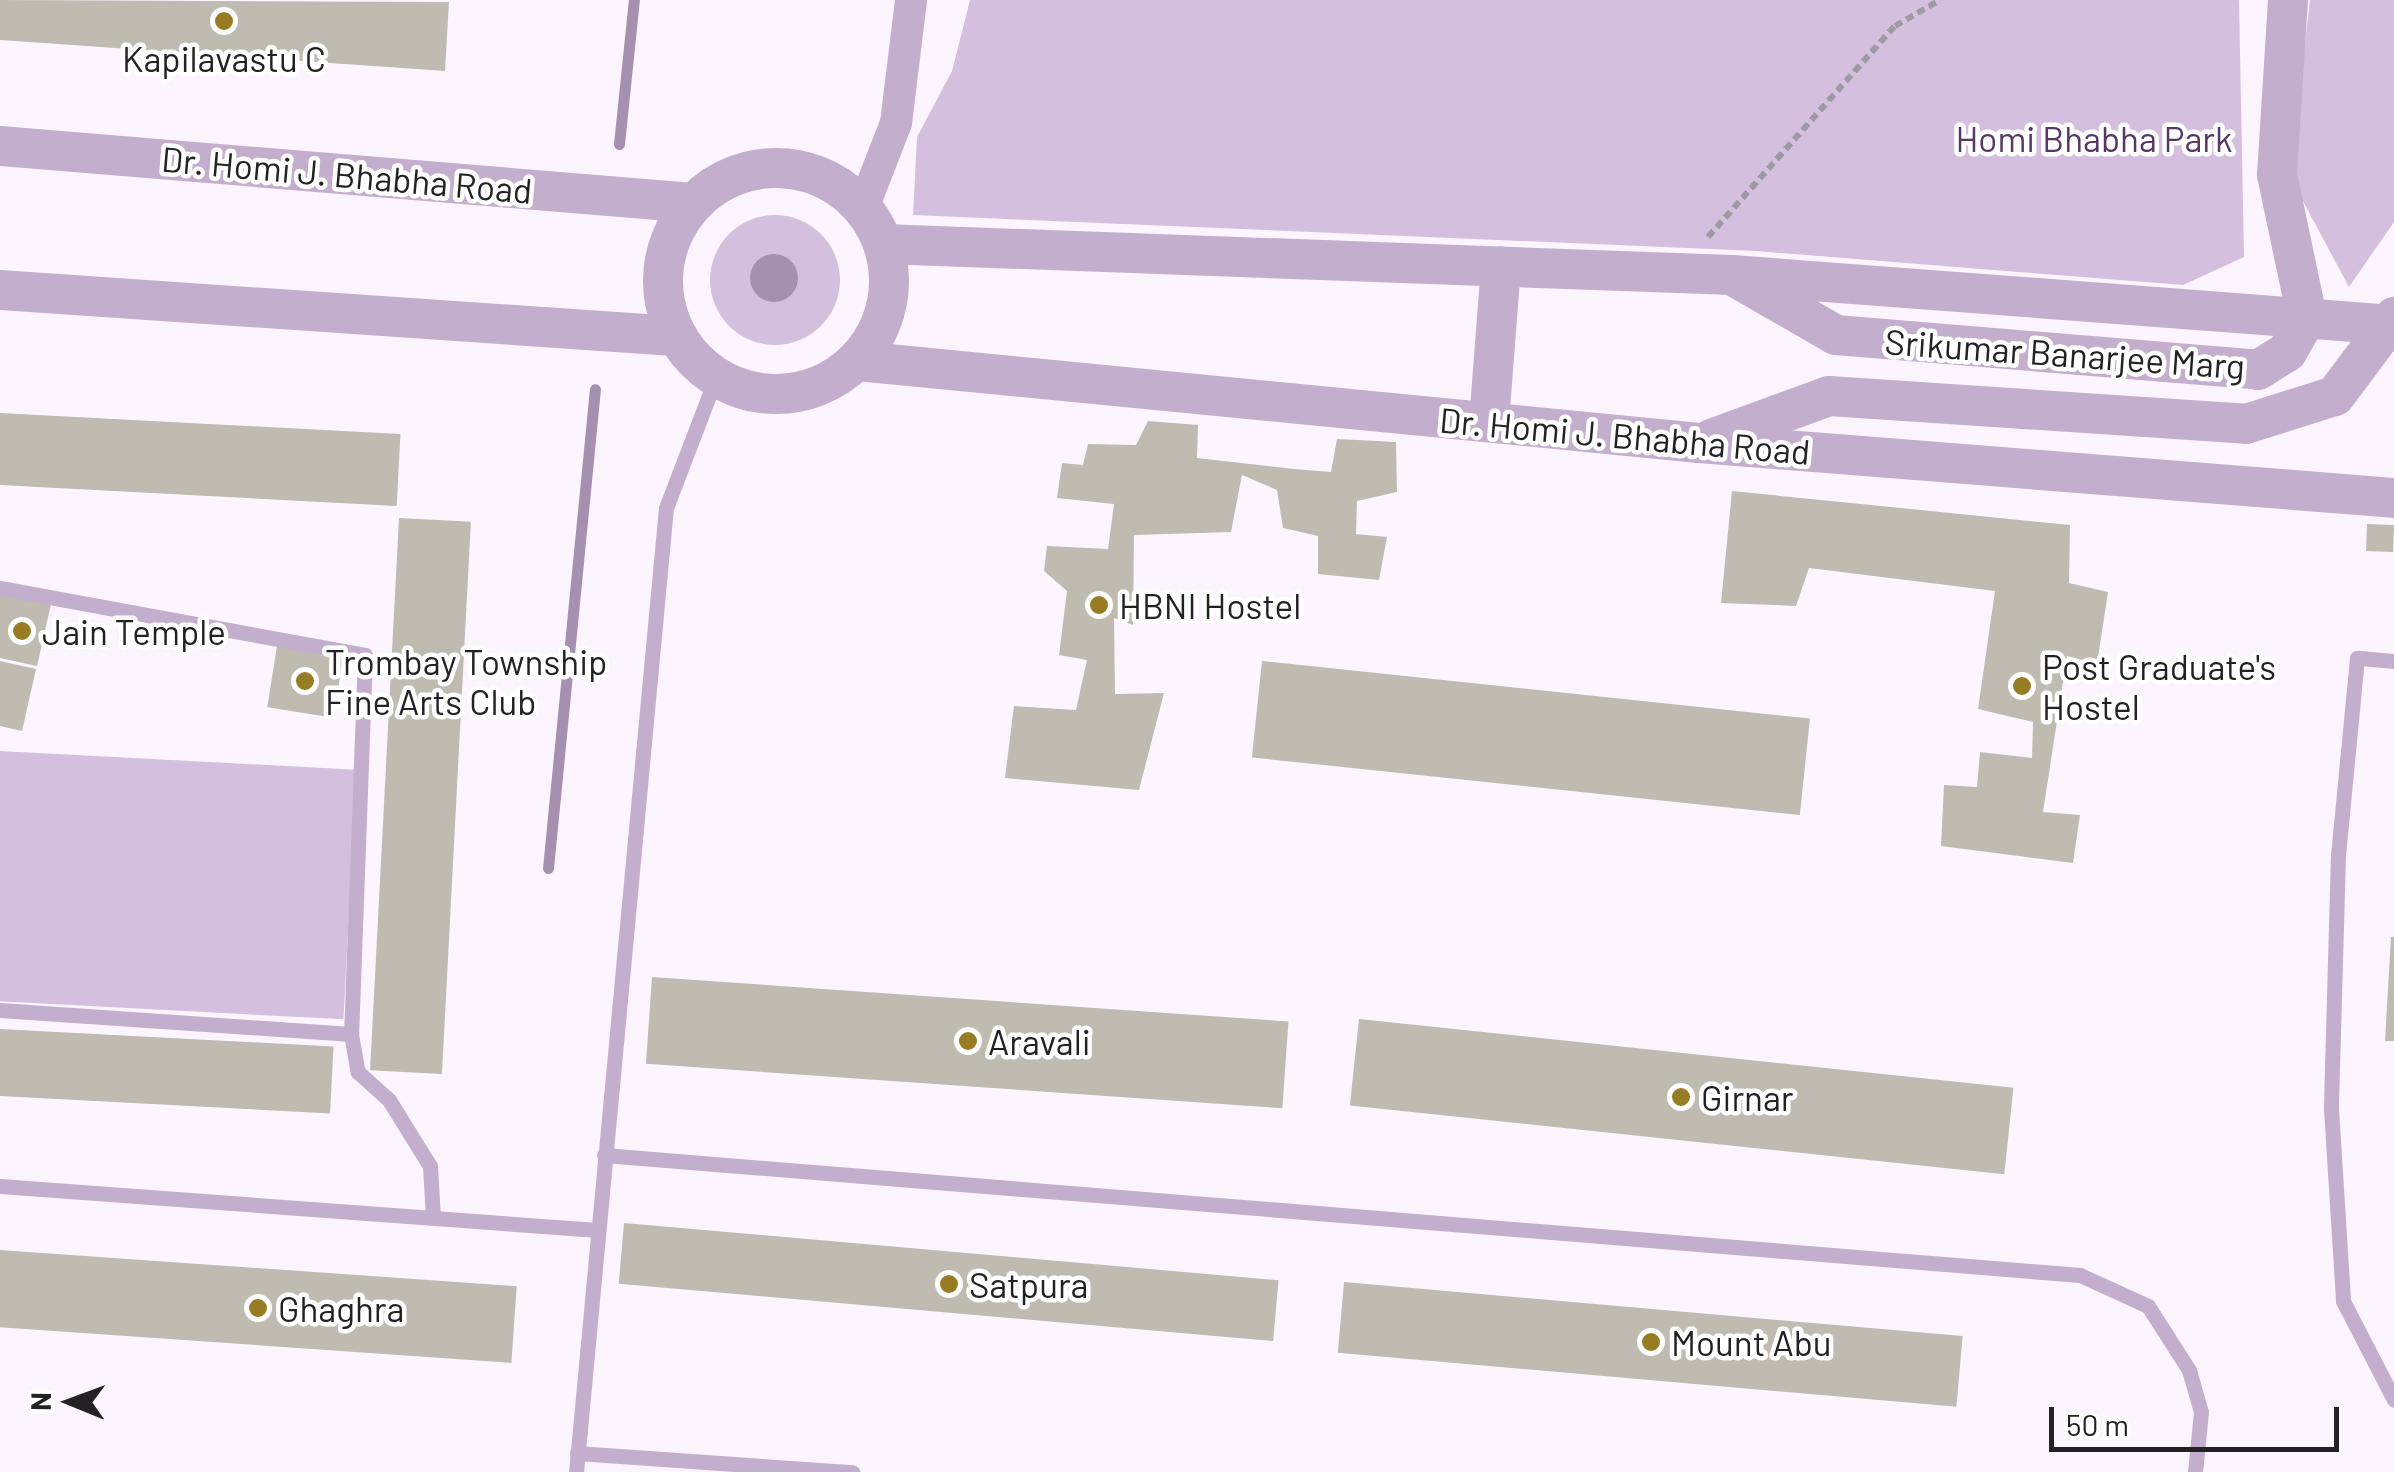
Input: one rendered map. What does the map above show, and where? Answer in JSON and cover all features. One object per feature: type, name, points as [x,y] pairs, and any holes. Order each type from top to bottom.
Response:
[{"type":"street","points":[[863,208],[896,123],[911,0]]},
{"type":"street","name":"Srikumar Banarjee Marg","points":[[1732,275],[1836,334],[2258,370],[2288,352],[2307,316],[2277,174],[2288,0]]},
{"type":"street","name":"Dr. Homi J. Bhabha Road","points":[[0,146],[694,203]]},
{"type":"street","points":[[796,169],[863,208],[883,244],[890,284],[880,326],[858,361],[790,394],[716,377],[674,336],[665,261],[694,203],[724,180],[796,169]]},
{"type":"street","points":[[883,244],[1732,275],[2394,325]]},
{"type":"street","points":[[1489,422],[1500,266]]},
{"type":"street","points":[[0,290],[674,336]]},
{"type":"street","name":"Srikumar Banarjee Marg","points":[[1699,443],[1829,396],[2246,424],[2335,396],[2394,316]]},
{"type":"street","name":"Dr. Homi J. Bhabha Road","points":[[858,361],[1699,443],[2394,498]]},
{"type":"lane","points":[[576,1472],[666,508],[716,377]]},
{"type":"lane","points":[[0,588],[365,655],[351,1034],[358,1072],[389,1100],[430,1166],[433,1218]]},
{"type":"lane","points":[[2394,661],[2357,658],[2338,854],[2331,1110],[2343,1300],[2394,1400]]},
{"type":"lane","points":[[0,1010],[351,1034]]},
{"type":"lane","points":[[604,1156],[2080,1275],[2148,1306],[2189,1370],[2201,1412],[2195,1472]]},
{"type":"lane","points":[[0,1186],[597,1230]]},
{"type":"lane","points":[[578,1453],[852,1472]]},
{"type":"path","points":[[1676,272],[1895,26],[1940,0]]},
{"type":"green space","name":"Homi Bhabha Park","points":[[970,0],[2239,0],[2244,257],[2183,285],[1756,251],[913,215],[917,137],[952,71]]},
{"type":"green space","points":[[2310,0],[2394,0],[2394,222],[2349,287],[2290,177]]},
{"type":"green space","points":[[775,215],[800,220],[821,234],[835,255],[840,280],[835,305],[821,326],[800,340],[775,345],[750,340],[729,326],[715,305],[710,280],[715,255],[729,234],[750,220]]},
{"type":"green space","points":[[0,751],[357,770],[343,1019],[0,1001]]},
{"type":"shaded area","points":[[774,254],[791,261],[798,278],[791,295],[774,302],[757,295],[750,278],[757,261]]},
{"type":"building","name":"Kapilavastu C","points":[[0,0],[449,2],[445,71],[0,40]]},
{"type":"building","points":[[0,413],[400,434],[397,506],[0,485]]},
{"type":"building","name":"HBNI Hostel","points":[[1148,421],[1198,425],[1197,458],[1294,469],[1331,472],[1337,439],[1396,442],[1397,492],[1357,501],[1356,534],[1387,537],[1379,580],[1318,574],[1318,536],[1283,528],[1277,490],[1242,475],[1231,532],[1134,535],[1133,625],[1114,618],[1115,694],[1164,693],[1139,790],[1005,778],[1014,706],[1076,710],[1087,660],[1059,655],[1067,591],[1044,571],[1047,546],[1108,549],[1114,504],[1057,498],[1062,463],[1083,465],[1088,444],[1136,445]]},
{"type":"building","name":"Post Graduate's Hostel","points":[[1732,491],[2070,525],[2069,583],[2108,592],[2097,664],[2067,656],[2043,812],[2080,815],[2073,863],[1941,846],[1944,785],[1977,787],[1980,752],[2032,758],[2033,722],[1978,709],[1995,591],[1809,568],[1796,606],[1721,603]]},
{"type":"building","points":[[399,518],[471,522],[442,1074],[370,1070]]},
{"type":"building","points":[[2367,524],[2394,525],[2393,552],[2366,551]]},
{"type":"building","name":"Jain Temple","points":[[0,593],[51,604],[37,666],[0,658]]},
{"type":"building","name":"Trombay Township Fine Arts Club","points":[[277,646],[343,656],[333,718],[267,707]]},
{"type":"building","name":"Jain Temple","points":[[0,661],[36,669],[22,731],[0,726]]},
{"type":"building","points":[[1262,661],[1810,719],[1800,815],[1252,757]]},
{"type":"building","points":[[2391,937],[2394,1041],[2385,1041]]},
{"type":"building","name":"Aravali","points":[[652,977],[1288,1022],[1282,1108],[646,1064]]},
{"type":"building","name":"Girnar","points":[[1359,1019],[2013,1088],[2004,1174],[1350,1106]]},
{"type":"building","points":[[0,1029],[334,1046],[330,1113],[0,1096]]},
{"type":"building","name":"Satpura","points":[[624,1223],[1278,1280],[1273,1341],[619,1284]]},
{"type":"building","name":"Ghaghra","points":[[0,1250],[517,1286],[511,1363],[0,1327]]},
{"type":"building","name":"Mount Abu","points":[[1344,1282],[1963,1336],[1956,1407],[1338,1353]]},
{"type":"waterway","points":[[619,144],[634,0]]},
{"type":"waterway","points":[[548,868],[595,389]]},
{"type":"place","name":"Kapilavastu C","points":[[224,21]]},
{"type":"place","name":"HBNI Hostel","points":[[1099,605]]},
{"type":"place","name":"Jain Temple","points":[[22,631]]},
{"type":"place","name":"Trombay Township Fine Arts Club","points":[[305,681]]},
{"type":"place","name":"Post Graduate's Hostel","points":[[2022,686]]},
{"type":"place","name":"Aravali","points":[[968,1041]]},
{"type":"place","name":"Girnar","points":[[1681,1097]]},
{"type":"place","name":"Satpura","points":[[949,1284]]},
{"type":"place","name":"Ghaghra","points":[[258,1308]]},
{"type":"place","name":"Mount Abu","points":[[1651,1342]]}]
